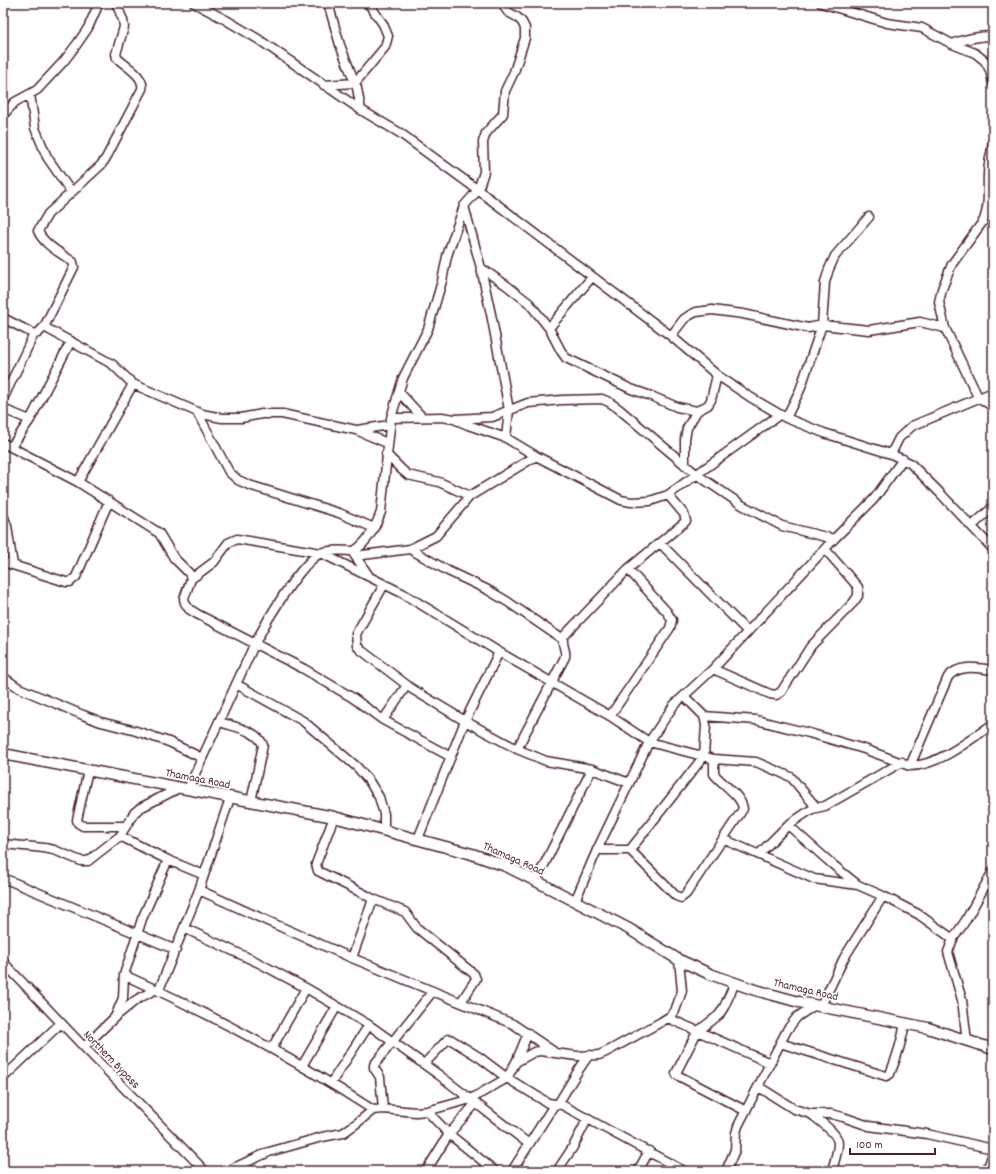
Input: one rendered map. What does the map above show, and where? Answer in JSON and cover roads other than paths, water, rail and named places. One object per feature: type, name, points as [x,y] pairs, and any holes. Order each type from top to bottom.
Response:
[{"type":"main road","name":"Thamaga Road","points":[[3,754],[334,817],[418,838],[472,854],[506,866],[536,881],[629,929],[679,960],[710,974],[758,991],[928,1028],[993,1049]]},
{"type":"street","points":[[3,114],[15,102],[30,94],[43,84],[77,44],[88,28],[98,3]]},
{"type":"street","points":[[3,399],[34,334],[38,333],[44,327],[74,267],[73,262],[53,248],[38,231],[48,214],[96,170],[106,158],[143,86],[140,79],[117,58],[116,54],[124,27],[123,20],[116,3]]},
{"type":"street","points":[[194,3],[258,39],[361,110],[400,133],[671,336],[717,374],[750,397],[782,417],[824,434],[903,459],[916,468],[993,549]]},
{"type":"street","points":[[328,3],[340,45],[355,83],[361,110]]},
{"type":"street","points":[[324,85],[355,83],[386,47],[388,36],[381,20],[368,3]]},
{"type":"street","points":[[353,553],[374,528],[381,512],[387,443],[403,378],[428,329],[446,262],[464,206],[478,190],[484,172],[483,142],[486,133],[503,114],[505,91],[514,72],[525,38],[525,28],[522,22],[508,12],[505,8],[505,3]]},
{"type":"street","points":[[821,3],[888,22],[922,28],[952,44],[981,56],[991,66],[993,83]]},
{"type":"street","points":[[952,44],[976,37],[993,36]]},
{"type":"street","points":[[30,94],[35,128],[47,157],[72,192]]},
{"type":"street","points":[[993,143],[988,175],[989,204],[987,212],[984,220],[952,264],[940,296],[939,308],[945,328],[978,397],[993,407]]},
{"type":"street","points":[[464,206],[481,268],[509,410],[506,438]]},
{"type":"street","points":[[454,419],[506,438],[536,456],[621,500],[631,502],[650,501],[668,495],[696,474],[782,417],[800,390],[822,325],[825,282],[829,268],[835,256],[868,217]]},
{"type":"street","points":[[481,268],[529,303],[549,328],[566,358],[631,390],[651,396],[677,407],[697,411]]},
{"type":"street","points":[[549,328],[592,277]]},
{"type":"street","points":[[671,336],[684,319],[690,315],[696,312],[712,310],[743,314],[806,328],[822,325],[869,330],[920,322],[945,328]]},
{"type":"street","points":[[3,318],[34,334]]},
{"type":"street","points":[[44,327],[112,364],[134,384],[202,414],[222,418],[241,418],[262,414],[282,414],[356,430],[387,443]]},
{"type":"street","points":[[71,341],[30,420],[7,445],[78,482],[158,533],[174,558],[189,573],[191,579]]},
{"type":"street","points":[[685,465],[685,434],[687,428],[697,411],[708,405],[711,400],[717,374]]},
{"type":"street","points":[[78,482],[134,384]]},
{"type":"street","points":[[399,392],[422,417]]},
{"type":"street","points":[[891,454],[899,438],[912,426],[993,392]]},
{"type":"street","points":[[356,430],[422,417],[442,417],[454,419],[492,417],[528,402],[602,399],[619,409],[696,474],[742,505],[782,526],[834,539]]},
{"type":"street","points":[[3,409],[30,420]]},
{"type":"street","points":[[197,412],[229,472],[238,480],[249,485],[338,513],[374,528]]},
{"type":"street","points":[[386,454],[408,475],[435,481],[470,496]]},
{"type":"street","points":[[3,844],[54,850],[81,861],[88,861],[120,836],[134,813],[140,808],[183,789],[202,758],[220,722],[263,627],[286,591],[314,558],[321,553],[329,551],[353,553],[410,549],[436,536],[470,496],[536,456]]},
{"type":"street","points":[[575,901],[628,783],[649,742],[674,705],[713,669],[825,548],[877,496],[903,459]]},
{"type":"street","points":[[562,639],[628,569],[686,521],[684,514],[668,495]]},
{"type":"street","points":[[3,562],[70,582],[76,577],[109,501]]},
{"type":"street","points":[[972,526],[993,507]]},
{"type":"street","points":[[3,515],[7,526],[12,565]]},
{"type":"street","points":[[451,757],[383,720],[353,698],[304,669],[189,609],[184,599],[191,579],[214,562],[228,543],[237,539],[321,553],[402,593],[499,652],[610,716],[649,742],[714,759],[752,761],[787,775],[794,780],[816,807]]},
{"type":"street","points":[[660,543],[747,632]]},
{"type":"street","points":[[713,669],[770,694],[776,695],[781,692],[811,646],[858,596],[858,587],[825,548]]},
{"type":"street","points":[[410,549],[448,571],[488,590],[562,639],[566,653],[563,662],[551,682],[517,749]]},
{"type":"street","points":[[353,553],[369,577]]},
{"type":"street","points":[[610,716],[670,628],[672,620],[667,612],[628,569]]},
{"type":"street","points":[[384,585],[356,634],[356,640],[361,650],[407,685],[465,721],[517,749],[546,761],[592,769],[628,783]]},
{"type":"street","points":[[418,838],[465,721],[499,652]]},
{"type":"street","points":[[910,766],[945,684],[952,673],[963,668],[993,670]]},
{"type":"street","points":[[3,676],[19,688],[83,715],[101,722],[136,730],[163,740],[202,758]]},
{"type":"street","points":[[236,684],[302,721],[357,767],[380,797],[384,814],[384,830]]},
{"type":"street","points":[[383,720],[407,685]]},
{"type":"street","points":[[630,850],[704,756],[706,724],[704,716],[684,696]]},
{"type":"street","points":[[704,716],[756,720],[809,732],[864,749],[910,766],[920,765],[949,753],[993,724]]},
{"type":"street","points":[[220,722],[259,737],[263,745],[251,802]]},
{"type":"street","points":[[597,850],[630,850],[676,896],[681,898],[686,894],[744,807],[737,796],[714,774],[714,759]]},
{"type":"street","points":[[759,854],[788,825],[812,809],[825,806],[902,762]]},
{"type":"street","points":[[536,881],[592,769]]},
{"type":"street","points":[[88,770],[77,820],[78,823],[83,826],[126,826]]},
{"type":"street","points":[[84,1047],[115,1017],[136,1000],[157,990],[176,950],[200,890],[230,798]]},
{"type":"street","points":[[334,817],[316,864],[317,868],[322,873],[371,898],[405,912],[417,928],[474,974],[476,979],[461,1002]]},
{"type":"street","points":[[788,825],[858,885]]},
{"type":"street","points":[[120,836],[168,860],[204,875]]},
{"type":"street","points":[[723,839],[814,879],[858,885],[918,914],[953,939]]},
{"type":"street","points":[[115,1017],[123,998],[124,975],[142,919],[168,860]]},
{"type":"street","points":[[967,1041],[962,1000],[948,952],[953,939],[969,915],[993,871]]},
{"type":"street","points":[[3,878],[176,950]]},
{"type":"street","points":[[200,890],[352,958],[513,1024],[556,1053]]},
{"type":"street","points":[[726,1171],[736,1150],[736,1133],[738,1126],[787,1030],[797,1016],[818,1005],[844,958],[883,896]]},
{"type":"street","points":[[352,958],[371,906],[371,898]]},
{"type":"street","points":[[184,928],[257,962],[306,988],[369,1025],[424,1064],[529,1144]]},
{"type":"street","points":[[516,1062],[534,1052],[540,1051],[578,1056],[598,1055],[668,1018],[676,1011],[682,992],[679,960]]},
{"type":"street","name":"Northern Bypass","points":[[3,962],[205,1171]]},
{"type":"street","points":[[124,975],[212,1016],[272,1048],[331,1082],[373,1110]]},
{"type":"street","points":[[735,983],[719,1015],[697,1032],[677,1072],[677,1075],[746,1111]]},
{"type":"street","points":[[272,1048],[306,988]]},
{"type":"street","points":[[383,1109],[380,1077],[374,1066],[392,1041],[433,991]]},
{"type":"street","points":[[302,1066],[337,1006]]},
{"type":"street","points":[[668,1018],[770,1063]]},
{"type":"street","points":[[3,1078],[61,1023]]},
{"type":"street","points":[[780,1043],[886,1076],[890,1074],[895,1062],[905,1023]]},
{"type":"street","points":[[331,1082],[369,1025]]},
{"type":"street","points":[[429,1170],[449,1134],[473,1101],[507,1078],[516,1062],[528,1034]]},
{"type":"street","points":[[424,1064],[449,1039],[479,1057],[507,1078],[548,1103],[562,1105],[684,1171]]},
{"type":"street","points":[[512,1171],[589,1055]]},
{"type":"street","points":[[759,1086],[789,1106],[811,1114],[835,1134],[838,1139],[838,1144],[832,1171]]},
{"type":"street","points":[[227,1171],[269,1152],[322,1137],[343,1133],[373,1110],[383,1109],[416,1112],[473,1101]]},
{"type":"street","points":[[427,1111],[449,1134],[495,1171]]},
{"type":"street","points":[[811,1114],[830,1114],[869,1126],[927,1134],[993,1149]]},
{"type":"street","points":[[557,1171],[573,1147],[588,1118]]},
{"type":"street","points":[[638,1171],[648,1152]]},
{"type":"street","points":[[990,1169],[990,1161],[993,1154]]}]
